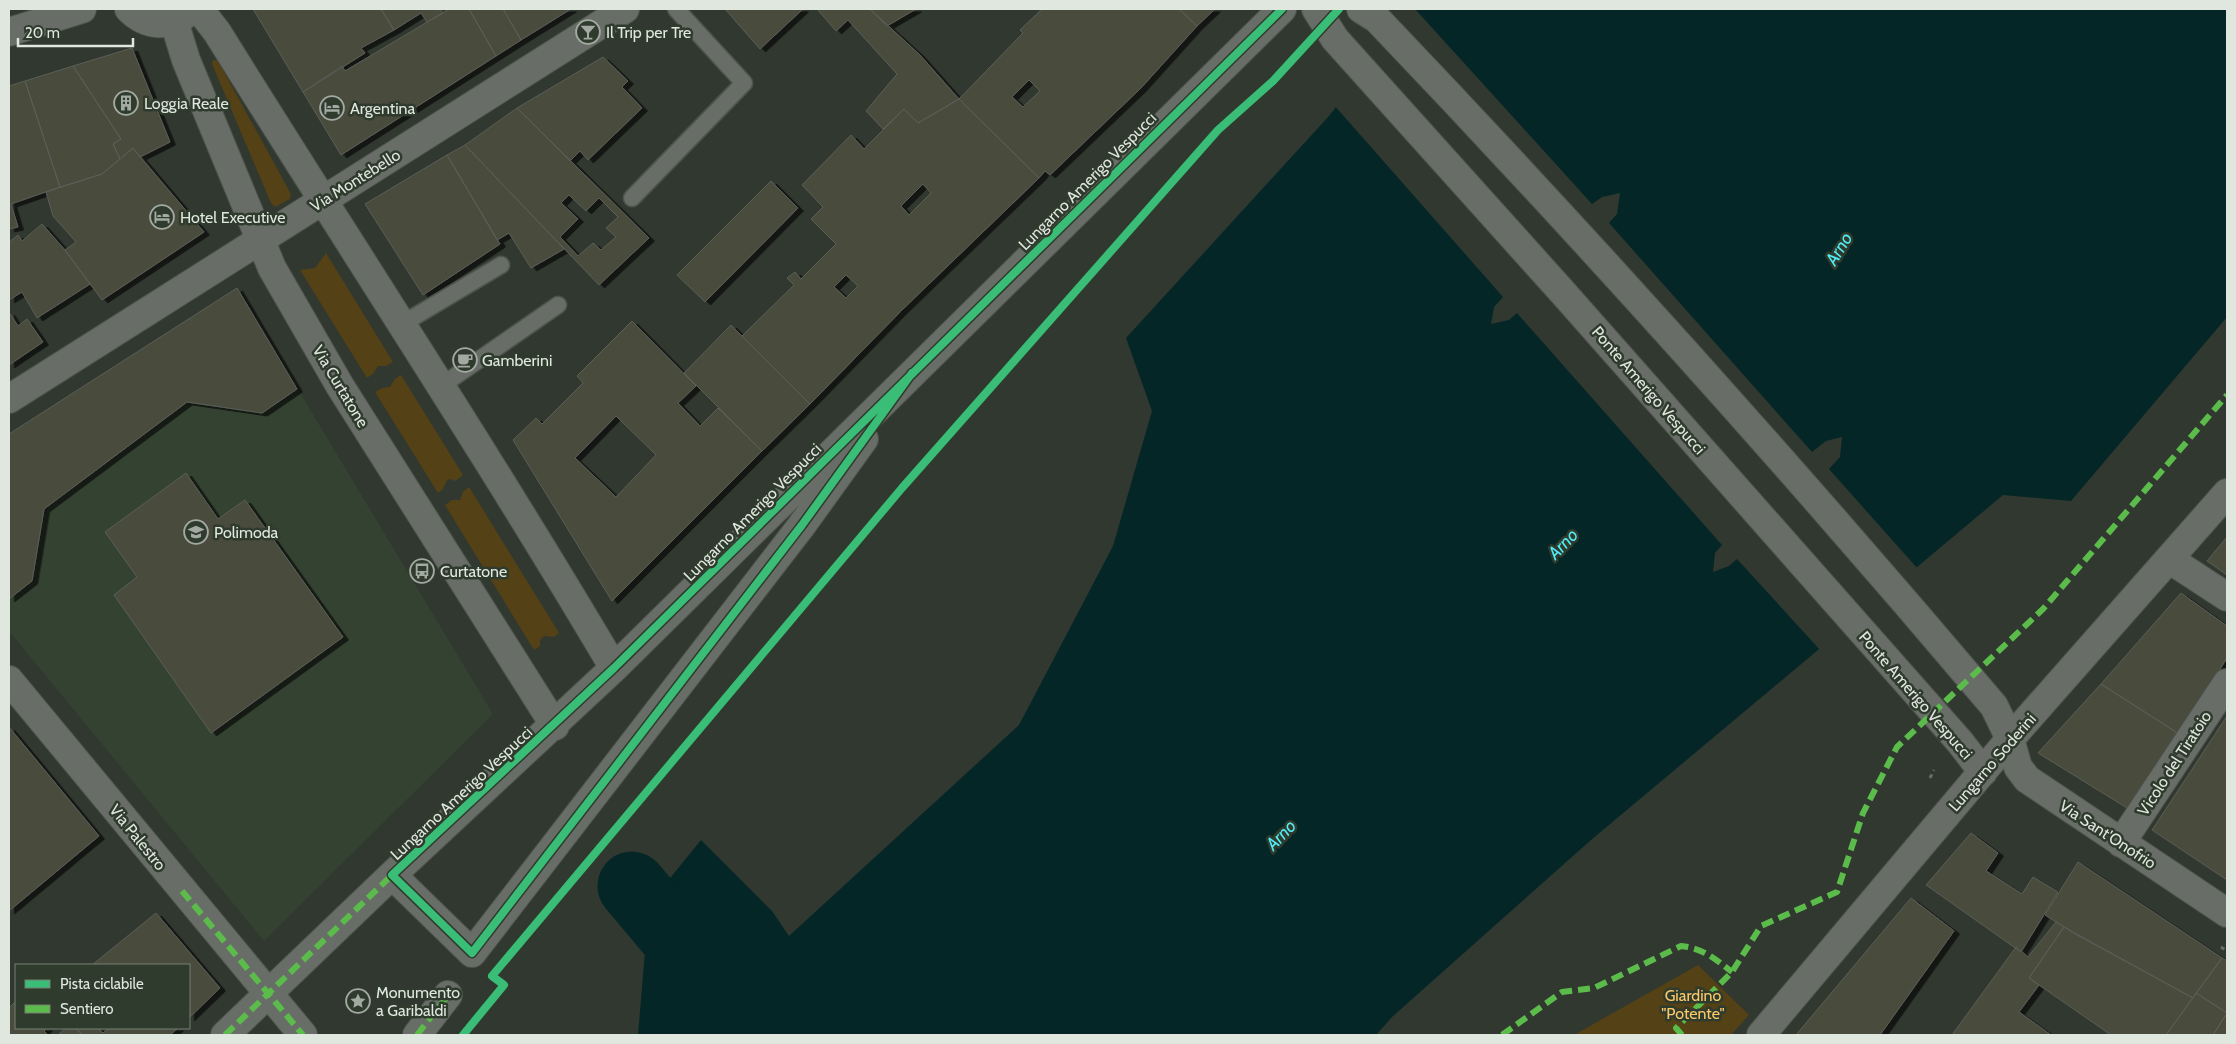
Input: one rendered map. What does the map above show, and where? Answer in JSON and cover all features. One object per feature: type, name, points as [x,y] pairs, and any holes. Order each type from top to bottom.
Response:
[{"type":"street","points":[[9,32],[45,14],[82,9]]},
{"type":"street","points":[[129,9],[136,16],[148,22],[161,24],[183,15]]},
{"type":"street","points":[[199,9],[217,32],[322,201],[402,324],[614,668]]},
{"type":"street","name":"Via Montebello","points":[[9,399],[260,238],[322,201],[625,9]]},
{"type":"street","name":"Lungarno Amerigo Vespucci","points":[[225,1035],[392,875],[554,726],[614,668],[1282,9]]},
{"type":"street","name":"Ponte Amerigo Vespucci","points":[[1316,9],[1324,24],[1344,50],[1566,296],[1958,741],[1983,772]]},
{"type":"street","points":[[1369,14],[1571,224],[1777,455],[1991,703],[2010,739]]},
{"type":"street","name":"Via Curtatone","points":[[183,15],[186,60],[272,268],[340,386],[554,726]]},
{"type":"street","name":"Lungarno Amerigo Vespucci","points":[[392,875],[472,953],[796,532],[912,373]]},
{"type":"street","name":"Lungarno Soderini","points":[[1761,1035],[2010,739],[2227,493]]},
{"type":"street","points":[[2169,559],[2227,597]]},
{"type":"street","name":"Via Palestro","points":[[9,680],[268,994]]},
{"type":"street","name":"Vicolo del Tiratoio","points":[[2121,843],[2227,683]]},
{"type":"street","name":"Via Sant'Onofrio","points":[[2010,739],[2018,767],[2027,779],[2227,913]]},
{"type":"street","points":[[268,994],[303,1035]]},
{"type":"street","points":[[417,1035],[448,995]]},
{"type":"lane","points":[[632,198],[744,83],[676,9]]},
{"type":"lane","points":[[402,324],[501,265]]},
{"type":"lane","points":[[441,386],[558,305]]},
{"type":"shaded area","name":"Polimoda","points":[[237,288],[493,714],[264,941],[9,631],[9,434]]},
{"type":"green space","points":[[213,60],[218,61],[291,194],[290,199],[275,207],[271,203],[212,64]]},
{"type":"green space","points":[[326,253],[393,362],[386,366],[378,366],[373,374],[367,378],[300,270],[315,268]]},
{"type":"green space","points":[[401,375],[463,475],[455,481],[447,480],[443,489],[438,493],[375,392],[382,388],[390,387],[395,379]]},
{"type":"green space","points":[[469,487],[559,633],[554,637],[544,636],[540,640],[540,646],[534,650],[445,505],[452,500],[460,500],[463,492]]},
{"type":"green space","name":"Giardino \"Potente\"","points":[[1698,965],[1749,1015],[1731,1035],[1574,1035]]},
{"type":"water","name":"Arno","points":[[1412,9],[2227,9],[2227,317],[2071,501],[2003,495],[1591,840],[1392,1017],[1376,1035],[638,1035],[649,904],[701,840],[772,911],[789,936],[1019,725],[1113,546],[1152,411],[1126,338],[1329,116]]},
{"type":"pier","points":[[1409,9],[1415,9],[1592,204],[1602,197],[1620,193],[1617,214],[1609,223],[1812,452],[1826,441],[1842,437],[1840,457],[1829,469],[1918,569],[1821,651],[1737,559],[1729,566],[1713,572],[1715,553],[1722,545],[1517,313],[1509,320],[1491,324],[1494,307],[1503,297],[1334,105]]},
{"type":"building","points":[[253,9],[381,9],[394,30],[361,48],[365,53],[303,92]]},
{"type":"building","points":[[381,9],[440,9],[443,13],[427,22],[421,13],[394,30]]},
{"type":"building","points":[[449,9],[469,9],[496,56],[341,155],[303,92],[342,66],[345,71]]},
{"type":"building","points":[[469,9],[503,9],[521,40],[496,56]]},
{"type":"building","points":[[503,9],[571,9],[521,40]]},
{"type":"building","points":[[725,9],[803,9],[760,49]]},
{"type":"building","points":[[817,9],[870,9],[920,55],[959,99],[918,123],[904,109],[883,129],[866,111],[897,74],[848,20],[836,31]]},
{"type":"building","points":[[870,9],[916,9],[887,26]]},
{"type":"building","points":[[1042,9],[1179,9],[1197,26],[1141,88],[1050,175],[1045,171],[1039,178],[959,99],[1023,33],[1020,30]],"holes":[[[1029,80],[1040,91],[1023,107],[1012,97]]]},
{"type":"building","points":[[1179,9],[1215,9],[1197,26]]},
{"type":"building","name":"Loggia Reale","points":[[132,48],[170,142],[140,157],[133,148],[120,159],[113,144],[121,139],[73,66]]},
{"type":"building","points":[[603,57],[628,81],[622,87],[642,108],[588,160],[580,151],[570,161],[517,108]]},
{"type":"building","points":[[73,66],[121,139],[113,144],[120,159],[102,174],[60,187],[25,81]]},
{"type":"building","points":[[25,81],[60,187],[11,204],[18,227],[9,229],[9,86]]},
{"type":"building","points":[[959,99],[1039,178],[902,310],[810,404],[742,336],[794,285],[787,278],[795,272],[801,279],[836,244],[811,219],[823,207],[802,185],[851,135],[864,149],[904,109],[918,123]],"holes":[[[923,184],[931,193],[909,215],[901,206]],[[846,275],[858,286],[846,298],[834,287]]]},
{"type":"building","points":[[517,108],[649,238],[599,285],[465,145]],"holes":[[[569,195],[586,211],[599,198],[618,217],[606,228],[616,237],[601,250],[593,243],[578,256],[560,237],[578,219],[561,203]]]},
{"type":"building","points":[[465,145],[564,249],[531,268],[509,233],[497,240],[447,155]]},
{"type":"building","points":[[133,148],[204,232],[102,300],[65,250],[76,242],[53,216],[46,192],[102,174]]},
{"type":"building","points":[[447,155],[500,244],[423,295],[365,204]]},
{"type":"building","points":[[771,181],[798,208],[705,302],[677,275]]},
{"type":"building","points":[[42,224],[65,250],[90,284],[37,318],[22,292],[9,300],[9,242],[18,235],[22,241]]},
{"type":"building","points":[[237,288],[297,389],[262,413],[187,402],[44,509],[32,581],[9,599],[9,434]]},
{"type":"building","points":[[9,312],[18,326],[27,319],[43,342],[9,365]]},
{"type":"building","points":[[632,321],[696,386],[678,403],[700,426],[718,408],[762,451],[612,601],[513,440],[536,418],[542,424],[583,383],[577,376]],"holes":[[[616,416],[656,455],[616,497],[575,458]]]},
{"type":"building","points":[[731,325],[810,404],[762,451],[684,373]]},
{"type":"building","points":[[186,473],[218,519],[245,500],[343,637],[211,733],[114,595],[137,577],[105,532]]},
{"type":"building","points":[[2227,537],[2227,575],[2207,561]]},
{"type":"building","points":[[2181,593],[2227,626],[2227,658],[2179,734],[2101,684]]},
{"type":"building","points":[[2101,684],[2179,734],[2127,808],[2038,753]]},
{"type":"building","points":[[2227,716],[2227,880],[2152,830]]},
{"type":"building","points":[[9,727],[99,836],[9,911]]},
{"type":"building","points":[[1971,833],[1998,853],[1986,871],[2022,894],[2033,877],[2058,892],[2021,952],[1926,885]]},
{"type":"building","points":[[2078,862],[2222,958],[2193,998],[2077,935],[2045,915]]},
{"type":"building","points":[[1911,898],[1954,931],[1880,1035],[1796,1035]]},
{"type":"building","points":[[156,913],[220,988],[190,1017],[190,964],[93,964]]},
{"type":"building","points":[[2056,922],[2064,927],[2029,978],[2039,985],[2019,1012],[2051,1035],[1952,1035],[2016,947],[2028,957]]},
{"type":"building","points":[[2064,927],[2193,998],[2166,1035],[2111,1035],[2029,978]]},
{"type":"building","points":[[2222,958],[2227,961],[2227,1013],[2196,993]]},
{"type":"building","points":[[2196,993],[2227,1013],[2213,1035],[2166,1035]]},
{"type":"building","points":[[15,1002],[15,1029],[46,1029],[44,1031],[48,1035],[9,1035],[9,1008]]},
{"type":"building","points":[[2227,1013],[2227,1035],[2213,1035]]},
{"type":"building","points":[[65,1029],[76,1029],[83,1035],[58,1035]]},
{"type":"building","points":[[76,1029],[99,1029],[103,1033],[108,1029],[177,1029],[170,1035],[83,1035]]},
{"type":"waterway","points":[[632,886],[721,992],[754,1035]]},
{"type":"marked path","points":[[1682,1035],[1676,1028],[1732,972],[1761,926],[1837,892],[1863,813],[1897,747],[2043,609],[2227,395]]},
{"type":"marked path","points":[[225,1035],[392,875]]},
{"type":"marked path","points":[[182,891],[303,1035]]},
{"type":"marked path","points":[[1502,1035],[1562,992],[1594,988],[1681,946],[1702,952],[1732,972]]},
{"type":"marked path","points":[[417,1035],[448,995]]},
{"type":"cycle path","points":[[912,373],[802,525],[472,953],[392,875],[614,668],[1282,9]]},
{"type":"cycle path","points":[[463,1035],[504,985],[492,976],[902,488],[1218,130],[1273,81],[1339,9]]},
{"type":"place","name":"Il Trip per Tre","points":[[588,32]]},
{"type":"place","name":"Loggia Reale","points":[[126,103]]},
{"type":"place","name":"Argentina","points":[[332,108]]},
{"type":"place","name":"Hotel Executive","points":[[162,217]]},
{"type":"place","name":"Gamberini","points":[[465,360]]},
{"type":"place","name":"Polimoda","points":[[196,532]]},
{"type":"place","name":"Curtatone","points":[[422,571]]},
{"type":"place","name":"Monumento a Garibaldi","points":[[358,1001]]}]
